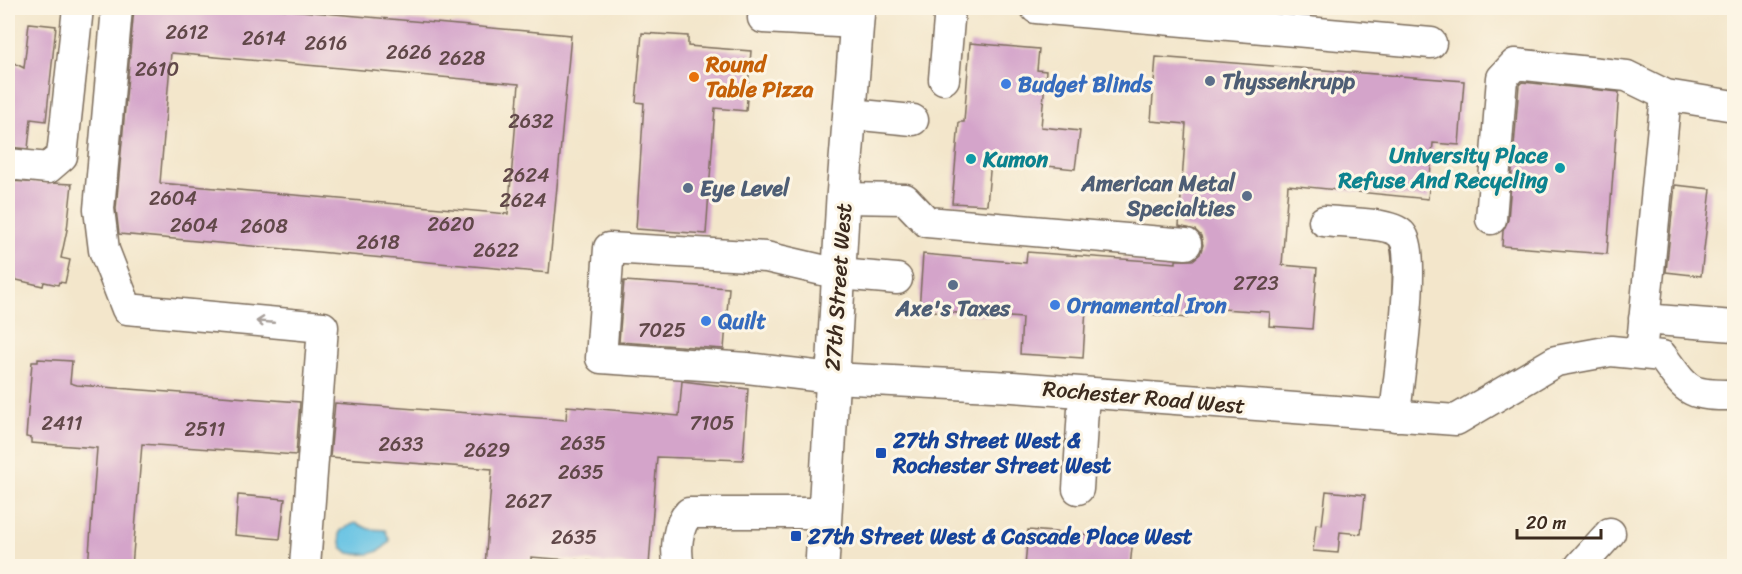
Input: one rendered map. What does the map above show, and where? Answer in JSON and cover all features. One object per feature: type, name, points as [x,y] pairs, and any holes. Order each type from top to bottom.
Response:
[{"type":"main road","name":"27th Street West","points":[[822,567],[843,198],[857,15]]},
{"type":"street","points":[[8,164],[48,168],[62,156],[78,8]]},
{"type":"street","points":[[117,8],[99,209],[104,250],[127,309],[323,327],[305,567]]},
{"type":"street","points":[[944,79],[950,8]]},
{"type":"street","points":[[1036,8],[1137,12],[1431,43]]},
{"type":"street","points":[[763,18],[857,15]]},
{"type":"street","points":[[1491,219],[1502,78],[1515,63],[1627,76],[1666,95],[1734,106]]},
{"type":"street","points":[[1666,95],[1641,354],[1662,356],[1685,388],[1702,395],[1734,395]]},
{"type":"street","points":[[851,114],[913,120]]},
{"type":"street","points":[[843,198],[904,200],[927,222],[1186,244]]},
{"type":"street","points":[[1324,221],[1389,228],[1401,234],[1406,245],[1409,286],[1395,416]]},
{"type":"street","name":"Rochester Road West","points":[[839,274],[766,257],[609,248],[601,358],[747,368],[832,378],[1084,393],[1456,420],[1556,361],[1611,351],[1641,354]]},
{"type":"street","points":[[839,274],[897,279]]},
{"type":"street","points":[[1644,319],[1734,326]]},
{"type":"street","points":[[1078,489],[1084,393]]},
{"type":"street","points":[[679,567],[677,558],[681,521],[689,513],[825,513]]},
{"type":"street","points":[[1580,567],[1610,533]]},
{"type":"water","points":[[355,523],[369,529],[385,530],[390,541],[377,552],[349,553],[342,547],[339,534],[342,529]]},
{"type":"building","points":[[134,8],[267,8],[571,35],[549,273],[119,234],[116,209]],"holes":[[[171,53],[519,84],[508,214],[160,183]]]},
{"type":"building","points":[[29,23],[56,26],[46,121],[31,119],[28,149],[8,147],[8,60],[24,68]]},
{"type":"building","points":[[642,33],[688,36],[688,46],[751,51],[746,111],[715,108],[706,234],[636,229],[644,103],[636,102]]},
{"type":"building","points":[[970,43],[1039,49],[1037,70],[1046,71],[1041,127],[1080,131],[1075,169],[991,160],[987,205],[952,203],[959,122],[964,122]]},
{"type":"building","points":[[1156,57],[1464,81],[1459,145],[1433,143],[1428,199],[1288,185],[1282,265],[1317,268],[1312,329],[1269,326],[1270,312],[1188,307],[1187,318],[1086,308],[1083,358],[1020,354],[1022,318],[919,310],[923,254],[1026,263],[1027,252],[1176,263],[1176,260],[1193,260],[1200,254],[1203,245],[1201,236],[1195,230],[1179,226],[1186,124],[1151,121]]},
{"type":"building","name":"University Place Refuse And Recycling","points":[[1522,82],[1619,92],[1607,254],[1502,246],[1503,231],[1508,220],[1519,85]]},
{"type":"building","points":[[8,181],[72,184],[67,230],[61,258],[70,260],[65,283],[59,282],[58,285],[44,282],[43,286],[8,278]]},
{"type":"building","points":[[1675,185],[1711,189],[1701,276],[1666,272]]},
{"type":"building","points":[[624,281],[729,288],[724,349],[619,342]]},
{"type":"building","points":[[38,359],[72,361],[70,383],[77,385],[300,402],[296,455],[142,444],[132,567],[88,567],[97,448],[31,443],[31,438],[26,437],[32,362],[38,362]]},
{"type":"building","points":[[682,381],[748,389],[743,460],[657,457],[649,566],[531,557],[531,567],[485,567],[492,469],[330,457],[335,403],[566,420],[567,406],[679,416]]},
{"type":"building","points":[[1326,491],[1365,495],[1361,534],[1340,532],[1338,553],[1313,551],[1316,524],[1322,525]]},
{"type":"building","points":[[238,495],[285,499],[280,539],[235,535]]},
{"type":"building","points":[[1028,530],[1133,538],[1130,567],[1025,567]]},
{"type":"place","name":"Round Table Pizza","points":[[694,77]]},
{"type":"place","name":"Thyssenkrupp","points":[[1210,81]]},
{"type":"place","name":"Budget Blinds","points":[[1006,84]]},
{"type":"place","name":"Kumon","points":[[971,159]]},
{"type":"place","name":"University Place Refuse And Recycling","points":[[1560,168]]},
{"type":"place","name":"Eye Level","points":[[688,188]]},
{"type":"place","name":"American Metal Specialties","points":[[1247,196]]},
{"type":"place","name":"Axe's Taxes","points":[[953,285]]},
{"type":"place","name":"Ornamental Iron","points":[[1055,305]]},
{"type":"place","name":"Quilt","points":[[706,321]]},
{"type":"place","name":"27th Street West & Rochester Street West","points":[[881,453]]},
{"type":"place","name":"27th Street West & Cascade Place West","points":[[796,536]]}]
